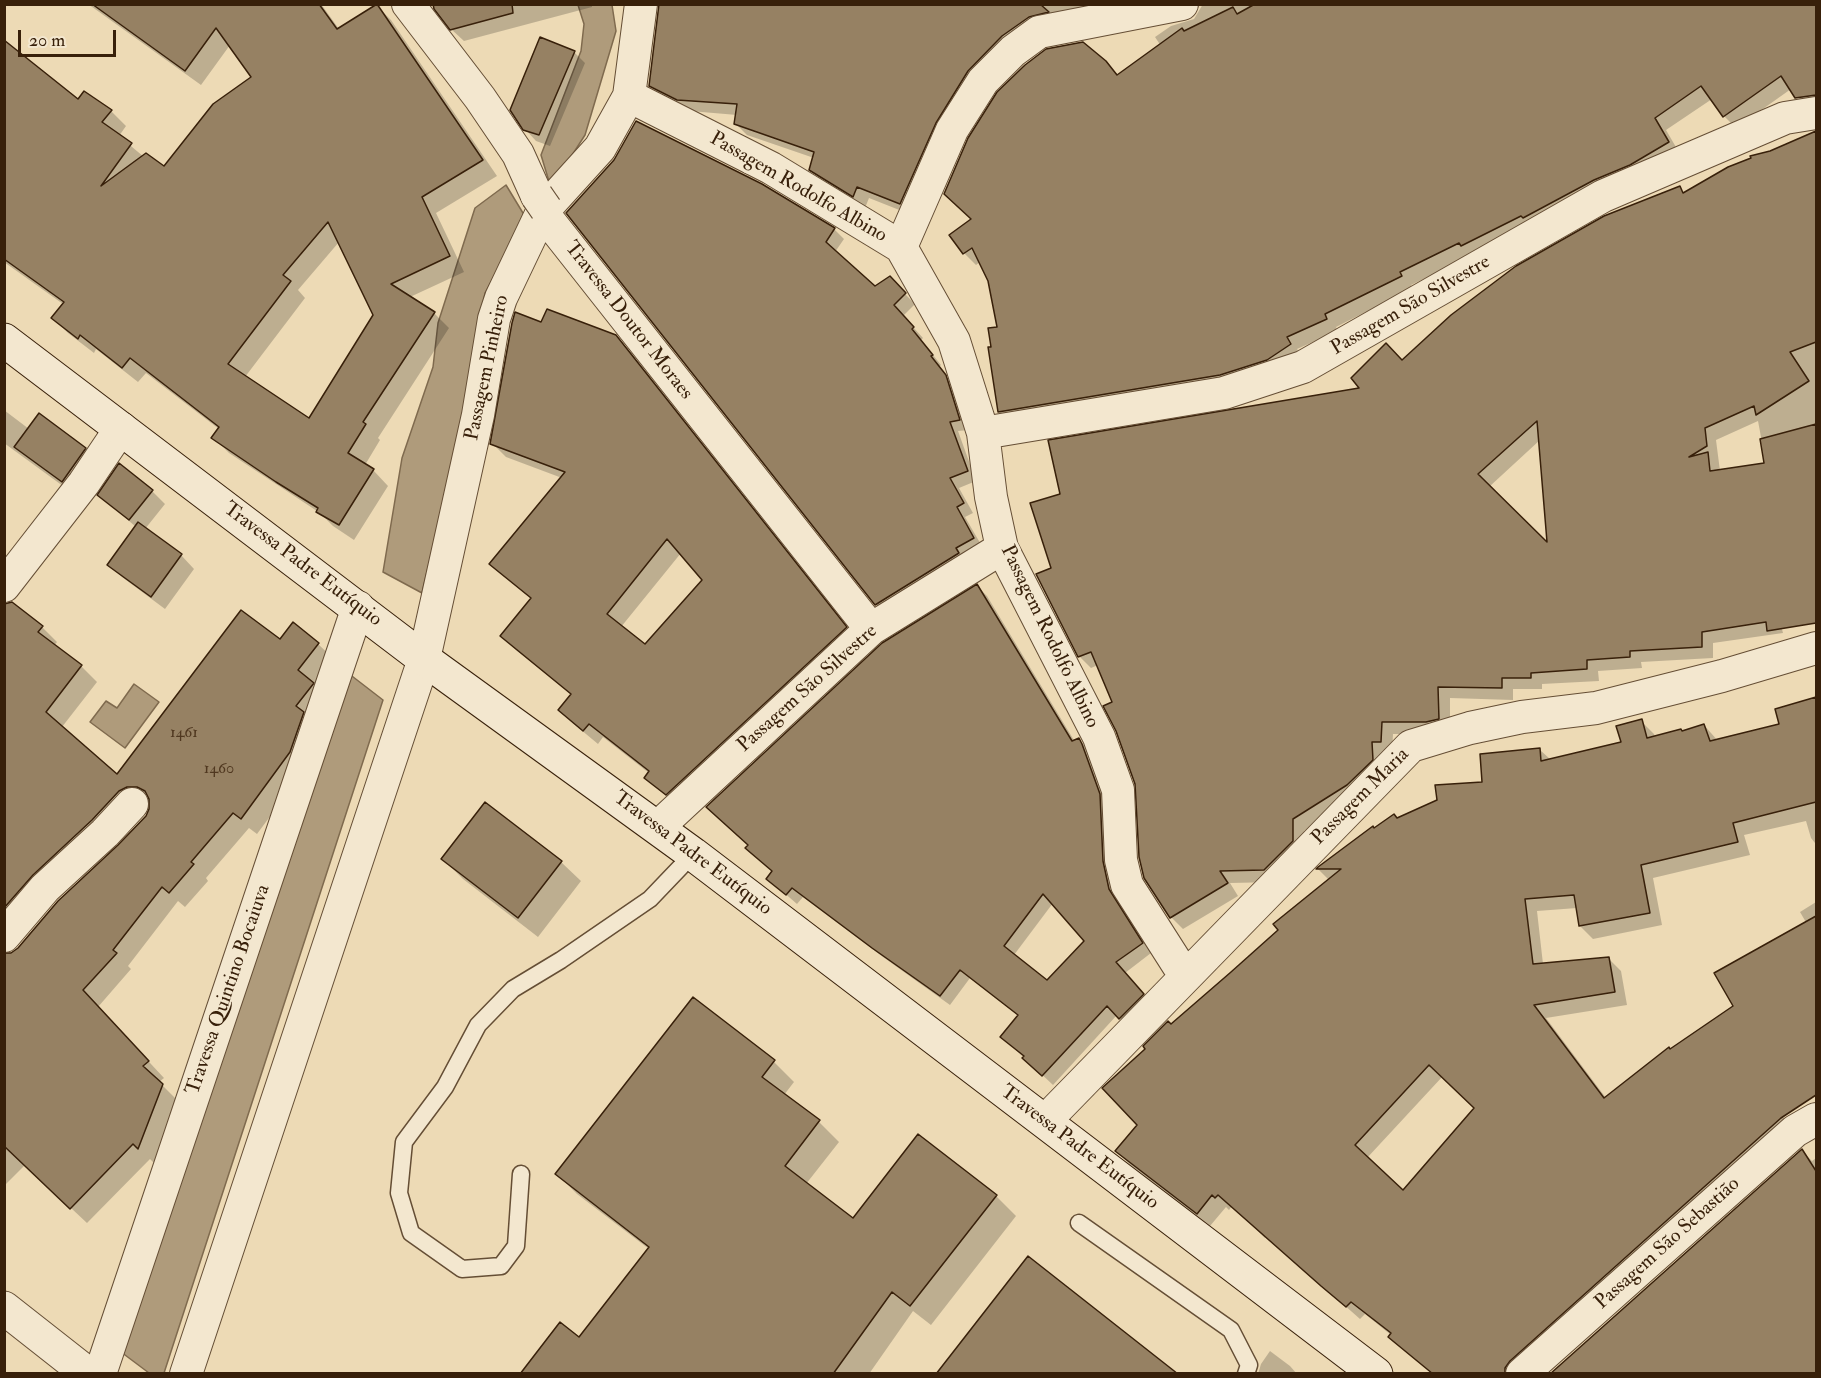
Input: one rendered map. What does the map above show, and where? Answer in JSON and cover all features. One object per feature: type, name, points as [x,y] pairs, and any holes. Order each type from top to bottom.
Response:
[{"type":"main road","name":"Travessa Padre Eutíquio","points":[[4,340],[424,659],[658,827],[1376,1374]]},
{"type":"main road","points":[[4,1308],[88,1374]]},
{"type":"street","name":"Travessa Doutor Moraes","points":[[408,4],[480,98],[518,154],[542,206],[871,629]]},
{"type":"street","name":"Passagem Pinheiro","points":[[424,659],[478,415],[494,319],[511,273],[542,206],[600,148],[629,96],[641,4]]},
{"type":"street","points":[[901,248],[952,130],[983,81],[1013,51],[1039,32],[1182,4]]},
{"type":"street","name":"Passagem Rodolfo Albino","points":[[629,96],[771,168],[901,248],[954,341],[983,433],[991,496],[1002,548],[1099,738],[1119,790],[1121,860],[1127,885],[1185,976]]},
{"type":"street","name":"Passagem São Silvestre","points":[[983,433],[1224,393],[1303,367],[1603,196],[1785,118],[1816,113]]},
{"type":"street","points":[[4,586],[84,483],[122,429]]},
{"type":"street","name":"Passagem São Silvestre","points":[[658,827],[871,629],[1002,548]]},
{"type":"street","name":"Travessa Quintino Bocaiuva","points":[[100,1374],[358,607]]},
{"type":"street","name":"Passagem Maria","points":[[1045,1121],[1411,746],[1470,728],[1522,717],[1596,708],[1722,676],[1816,648]]},
{"type":"street","points":[[186,1374],[424,659]]},
{"type":"street","points":[[4,936],[45,888],[105,833],[132,804]]},
{"type":"street","name":"Passagem São Sebastião","points":[[1522,1374],[1795,1131],[1816,1119]]},
{"type":"lane","points":[[521,1174],[516,1246],[501,1266],[462,1269],[411,1233],[399,1193],[404,1142],[445,1087],[478,1025],[513,989],[561,960],[650,899],[693,854]]},
{"type":"lane","points":[[1079,1223],[1231,1330],[1250,1365],[1246,1374]]},
{"type":"shaded area","points":[[578,5],[612,5],[616,31],[585,135],[551,188],[541,155],[581,51],[584,24]]},
{"type":"shaded area","points":[[506,185],[526,218],[485,293],[464,416],[422,593],[383,572],[402,458],[433,367],[438,323],[475,208]]},
{"type":"shaded area","points":[[348,673],[383,700],[164,1373],[149,1373],[121,1352]]},
{"type":"shaded area","points":[[134,684],[159,702],[125,748],[90,722],[106,701],[117,708]]},
{"type":"building","points":[[92,4],[319,4],[337,29],[377,4],[483,160],[422,197],[450,256],[391,284],[435,312],[363,422],[366,424],[348,453],[374,469],[339,525],[316,512],[318,508],[211,438],[219,427],[130,358],[122,368],[80,335],[78,339],[51,318],[64,302],[4,259],[4,40],[78,99],[84,91],[112,110],[102,122],[132,143],[101,186],[146,153],[164,166],[213,104],[251,77],[216,28],[185,71]],"holes":[[[328,222],[373,315],[309,418],[228,364],[291,281],[283,275]]]},
{"type":"building","points":[[433,4],[512,4],[513,13],[450,30],[434,9]]},
{"type":"building","points":[[659,4],[1040,4],[1049,12],[1029,17],[1002,36],[968,71],[936,123],[900,204],[857,187],[853,197],[809,170],[814,152],[734,124],[737,104],[677,100],[649,86]]},
{"type":"building","points":[[1255,4],[1816,4],[1816,95],[1795,98],[1781,76],[1723,117],[1701,86],[1655,118],[1669,142],[1630,165],[1594,180],[1523,218],[1521,216],[1461,246],[1459,243],[1400,272],[1402,276],[1325,314],[1327,319],[1287,337],[1291,344],[1267,360],[1220,375],[998,412],[988,347],[991,347],[988,328],[997,327],[988,281],[972,248],[963,254],[949,235],[971,219],[944,194],[968,138],[997,92],[1025,65],[1046,49],[1083,42],[1106,61],[1117,75],[1182,28],[1184,31],[1233,7],[1237,14]]},
{"type":"building","points":[[540,37],[575,51],[539,135],[523,130],[510,110]]},
{"type":"building","points":[[636,121],[762,184],[835,228],[826,242],[875,286],[890,276],[906,293],[894,305],[914,327],[912,329],[946,375],[960,420],[950,422],[968,471],[950,478],[964,503],[957,507],[974,538],[956,548],[959,553],[875,605],[566,213],[614,160]]},
{"type":"building","points":[[1816,131],[1816,342],[1790,352],[1809,381],[1756,415],[1754,406],[1705,428],[1707,446],[1689,457],[1708,452],[1710,471],[1764,463],[1760,439],[1816,424],[1816,623],[1767,631],[1766,622],[1702,632],[1702,647],[1630,651],[1630,657],[1587,660],[1587,669],[1531,673],[1531,678],[1502,678],[1502,688],[1438,687],[1439,719],[1426,722],[1382,722],[1381,742],[1372,742],[1373,760],[1347,785],[1293,819],[1293,841],[1264,870],[1220,871],[1228,883],[1170,918],[1144,878],[1139,857],[1135,784],[1116,731],[1103,706],[1112,702],[1091,652],[1078,657],[1036,574],[1051,568],[1030,503],[1060,494],[1048,440],[1359,388],[1351,378],[1386,343],[1402,360],[1451,315],[1516,266],[1604,216],[1680,186],[1683,193],[1728,167],[1751,158],[1750,156],[1770,151]],"holes":[[[1537,421],[1547,542],[1478,474]]]},
{"type":"building","points":[[547,309],[616,335],[847,627],[666,795],[644,778],[649,771],[589,724],[583,731],[558,710],[571,694],[500,636],[531,598],[489,564],[565,472],[490,444],[515,312],[541,322]],"holes":[[[667,539],[702,580],[645,644],[607,614]]]},
{"type":"building","points":[[39,413],[86,448],[62,482],[14,447]]},
{"type":"building","points":[[119,463],[153,490],[129,520],[97,495]]},
{"type":"building","points":[[138,522],[182,554],[151,597],[107,565]]},
{"type":"building","points":[[977,584],[1072,741],[1079,738],[1082,744],[1100,794],[1103,861],[1109,889],[1143,943],[1116,962],[1144,994],[1119,1019],[1107,1006],[1042,1076],[1022,1058],[1024,1056],[1000,1037],[1018,1015],[960,970],[940,996],[792,888],[786,895],[766,879],[772,871],[745,848],[748,845],[706,807],[882,643]],"holes":[[[1043,894],[1084,941],[1047,980],[1004,946]]]},
{"type":"building","points":[[12,602],[43,626],[38,632],[82,665],[46,712],[117,774],[241,610],[280,639],[293,622],[319,643],[298,670],[314,683],[296,706],[304,712],[290,752],[241,819],[233,813],[191,862],[194,864],[169,893],[162,887],[113,950],[117,953],[83,990],[149,1061],[143,1066],[163,1084],[138,1149],[133,1144],[70,1209],[4,1146],[4,953],[11,953],[18,948],[58,901],[146,816],[149,799],[145,791],[137,787],[127,787],[119,791],[92,820],[33,875],[4,908],[4,604]]},
{"type":"building","points":[[1816,697],[1816,802],[1733,823],[1738,842],[1641,865],[1650,913],[1579,926],[1574,895],[1525,899],[1533,964],[1609,957],[1615,992],[1534,1005],[1604,1098],[1669,1047],[1670,1049],[1733,1006],[1714,973],[1816,916],[1816,1095],[1781,1118],[1510,1361],[1505,1368],[1505,1374],[1433,1374],[1388,1337],[1391,1333],[1351,1302],[1346,1307],[1218,1195],[1215,1198],[1212,1195],[1197,1214],[1115,1151],[1137,1125],[1102,1088],[1145,1049],[1143,1046],[1168,1021],[1171,1024],[1278,930],[1273,924],[1341,869],[1316,869],[1318,867],[1373,826],[1374,828],[1394,814],[1397,818],[1437,800],[1435,785],[1482,782],[1480,754],[1540,748],[1541,761],[1621,742],[1616,726],[1642,719],[1647,738],[1704,724],[1710,741],[1779,724],[1775,709]],"holes":[[[1429,1065],[1474,1108],[1403,1190],[1355,1145]]]},
{"type":"building","points":[[485,802],[562,861],[518,918],[441,859]]},
{"type":"building","points":[[693,997],[775,1060],[762,1077],[820,1120],[785,1166],[853,1218],[918,1134],[997,1195],[910,1306],[892,1292],[833,1374],[520,1374],[560,1322],[579,1337],[649,1247],[555,1174]]},
{"type":"building","points":[[1802,1149],[1816,1171],[1816,1374],[1550,1374]]},
{"type":"building","points":[[1028,1256],[1178,1374],[936,1374]]}]
